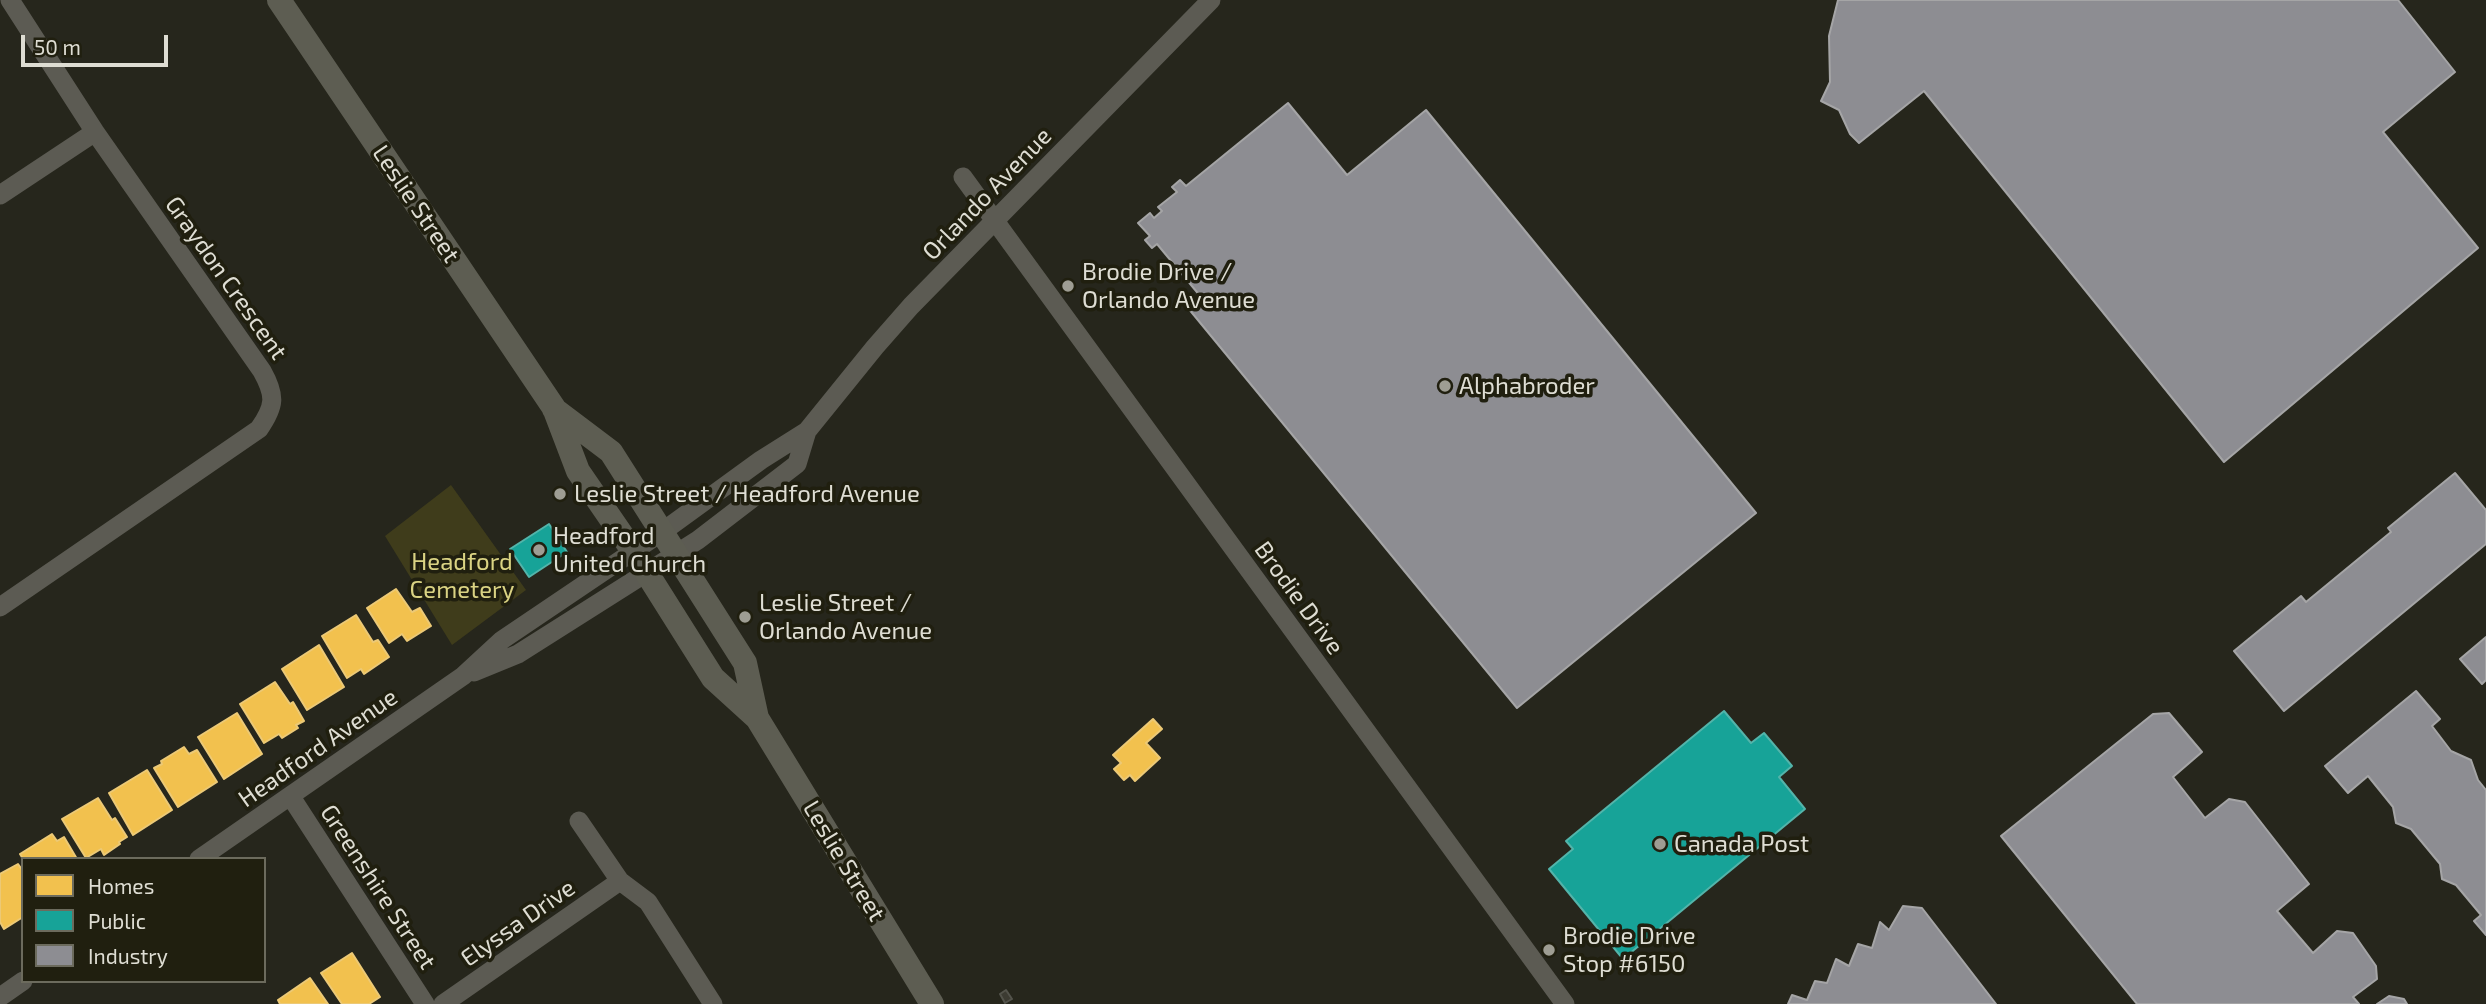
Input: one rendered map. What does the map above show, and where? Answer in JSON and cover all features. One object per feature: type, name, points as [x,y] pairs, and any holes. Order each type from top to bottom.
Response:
[{"type":"main road","name":"Leslie Street","points":[[279,0],[554,408],[578,471],[633,551],[713,678],[757,718],[932,1004]]},
{"type":"main road","name":"Leslie Street","points":[[554,408],[611,452],[745,663],[757,718]]},
{"type":"street","name":"Graydon Crescent","points":[[0,607],[259,429],[271,412],[272,389],[95,132],[9,0]]},
{"type":"street","name":"Orlando Avenue","points":[[662,532],[761,460],[807,431],[884,337],[1211,0]]},
{"type":"street","points":[[0,195],[95,132]]},
{"type":"street","name":"Brodie Drive","points":[[963,177],[1564,1004]]},
{"type":"street","name":"Orlando Avenue","points":[[647,574],[677,555],[797,464],[807,431]]},
{"type":"street","name":"Headford Avenue","points":[[202,857],[463,676],[502,640],[662,532]]},
{"type":"street","name":"Headford Avenue","points":[[463,676],[518,654],[647,574]]},
{"type":"street","name":"Greenshire Street","points":[[291,797],[425,1004]]},
{"type":"street","points":[[579,821],[620,881],[648,902],[713,1004]]},
{"type":"street","name":"Elyssa Drive","points":[[443,1004],[620,881]]},
{"type":"street","points":[[0,997],[21,982]]},
{"type":"green space","name":"Headford Cemetery","points":[[451,485],[526,590],[452,645],[385,536]]},
{"type":"building: Homes","points":[[396,589],[412,612],[420,608],[431,626],[407,641],[402,634],[389,643],[367,608]]},
{"type":"building: Homes","points":[[356,615],[373,642],[378,640],[389,657],[364,674],[361,669],[347,678],[322,636]]},
{"type":"building: Homes","points":[[319,645],[344,687],[307,710],[282,669]]},
{"type":"building: Homes","points":[[275,682],[290,704],[293,702],[304,721],[282,738],[279,734],[264,743],[240,704]]},
{"type":"building: Homes","points":[[237,713],[262,754],[224,779],[198,737]]},
{"type":"building: Homes","points":[[1153,719],[1162,729],[1146,743],[1160,758],[1135,781],[1130,775],[1124,780],[1114,769],[1121,763],[1113,755]]},
{"type":"building: Homes","points":[[184,747],[189,754],[197,750],[217,782],[178,807],[154,768]]},
{"type":"building: Homes","points":[[147,770],[172,810],[133,835],[109,793]]},
{"type":"building: Homes","points":[[98,798],[127,837],[104,855],[101,849],[85,857],[62,819]]},
{"type":"building: Homes","points":[[52,834],[57,841],[64,837],[76,857],[22,857],[20,854]]},
{"type":"building: Homes","points":[[18,864],[21,868],[21,918],[4,929],[0,922],[0,874]]},
{"type":"building: Homes","points":[[352,953],[380,997],[369,1004],[342,1004],[321,973]]},
{"type":"building: Homes","points":[[310,978],[328,1004],[280,1004],[278,1000]]},
{"type":"building: Public","name":"Headford United Church","points":[[549,524],[567,552],[529,577],[510,549]]},
{"type":"building: Public","points":[[1724,711],[1751,743],[1764,733],[1792,766],[1779,777],[1805,809],[1623,959],[1549,869],[1573,849],[1566,841]]},
{"type":"building: Industry","points":[[1838,0],[2398,0],[2455,72],[2383,132],[2478,248],[2224,462],[1924,91],[1859,143],[1850,134],[1839,110],[1821,101],[1830,82],[1829,36]]},
{"type":"building: Industry","points":[[1288,103],[1347,175],[1426,110],[1756,513],[1517,708],[1188,308],[1201,297],[1157,244],[1152,248],[1145,240],[1150,236],[1138,223],[1150,213],[1154,218],[1162,211],[1158,207],[1177,192],[1172,187],[1180,180],[1186,186]]},
{"type":"building: Industry","points":[[2455,473],[2486,510],[2486,544],[2284,711],[2234,651],[2301,596],[2306,602],[2391,532],[2388,528]]},
{"type":"building: Industry","points":[[2486,637],[2486,680],[2482,684],[2460,659]]},
{"type":"building: Industry","points":[[2416,691],[2440,719],[2432,726],[2451,751],[2471,760],[2478,780],[2486,790],[2486,935],[2474,921],[2481,915],[2456,885],[2442,879],[2440,864],[2411,829],[2396,823],[2393,807],[2368,776],[2348,793],[2325,766]]},
{"type":"building: Industry","points":[[2169,713],[2202,752],[2173,777],[2205,818],[2229,799],[2245,802],[2309,884],[2277,911],[2313,953],[2337,931],[2353,933],[2376,966],[2377,979],[2353,997],[2359,1004],[2137,1004],[2001,836],[2153,714]]},
{"type":"building: Industry","points":[[1903,906],[1922,908],[1996,1004],[1788,1004],[1792,995],[1807,1000],[1815,981],[1827,983],[1836,959],[1849,966],[1858,944],[1872,948],[1880,922],[1889,930]]},
{"type":"building: Industry","points":[[2389,996],[2404,999],[2407,1004],[2377,1004]]},
{"type":"building: Other","points":[[1006,990],[1012,999],[1005,1003],[1000,994]]},
{"type":"place","name":"Brodie Drive / Orlando Avenue","points":[[1068,286]]},
{"type":"place","name":"Alphabroder","points":[[1445,386]]},
{"type":"place","name":"Leslie Street / Headford Avenue","points":[[560,494]]},
{"type":"place","name":"Headford United Church","points":[[539,550]]},
{"type":"place","name":"Leslie Street / Orlando Avenue","points":[[745,617]]},
{"type":"place","name":"Canada Post","points":[[1660,844]]},
{"type":"place","name":"Brodie Drive Stop #6150","points":[[1549,950]]}]
